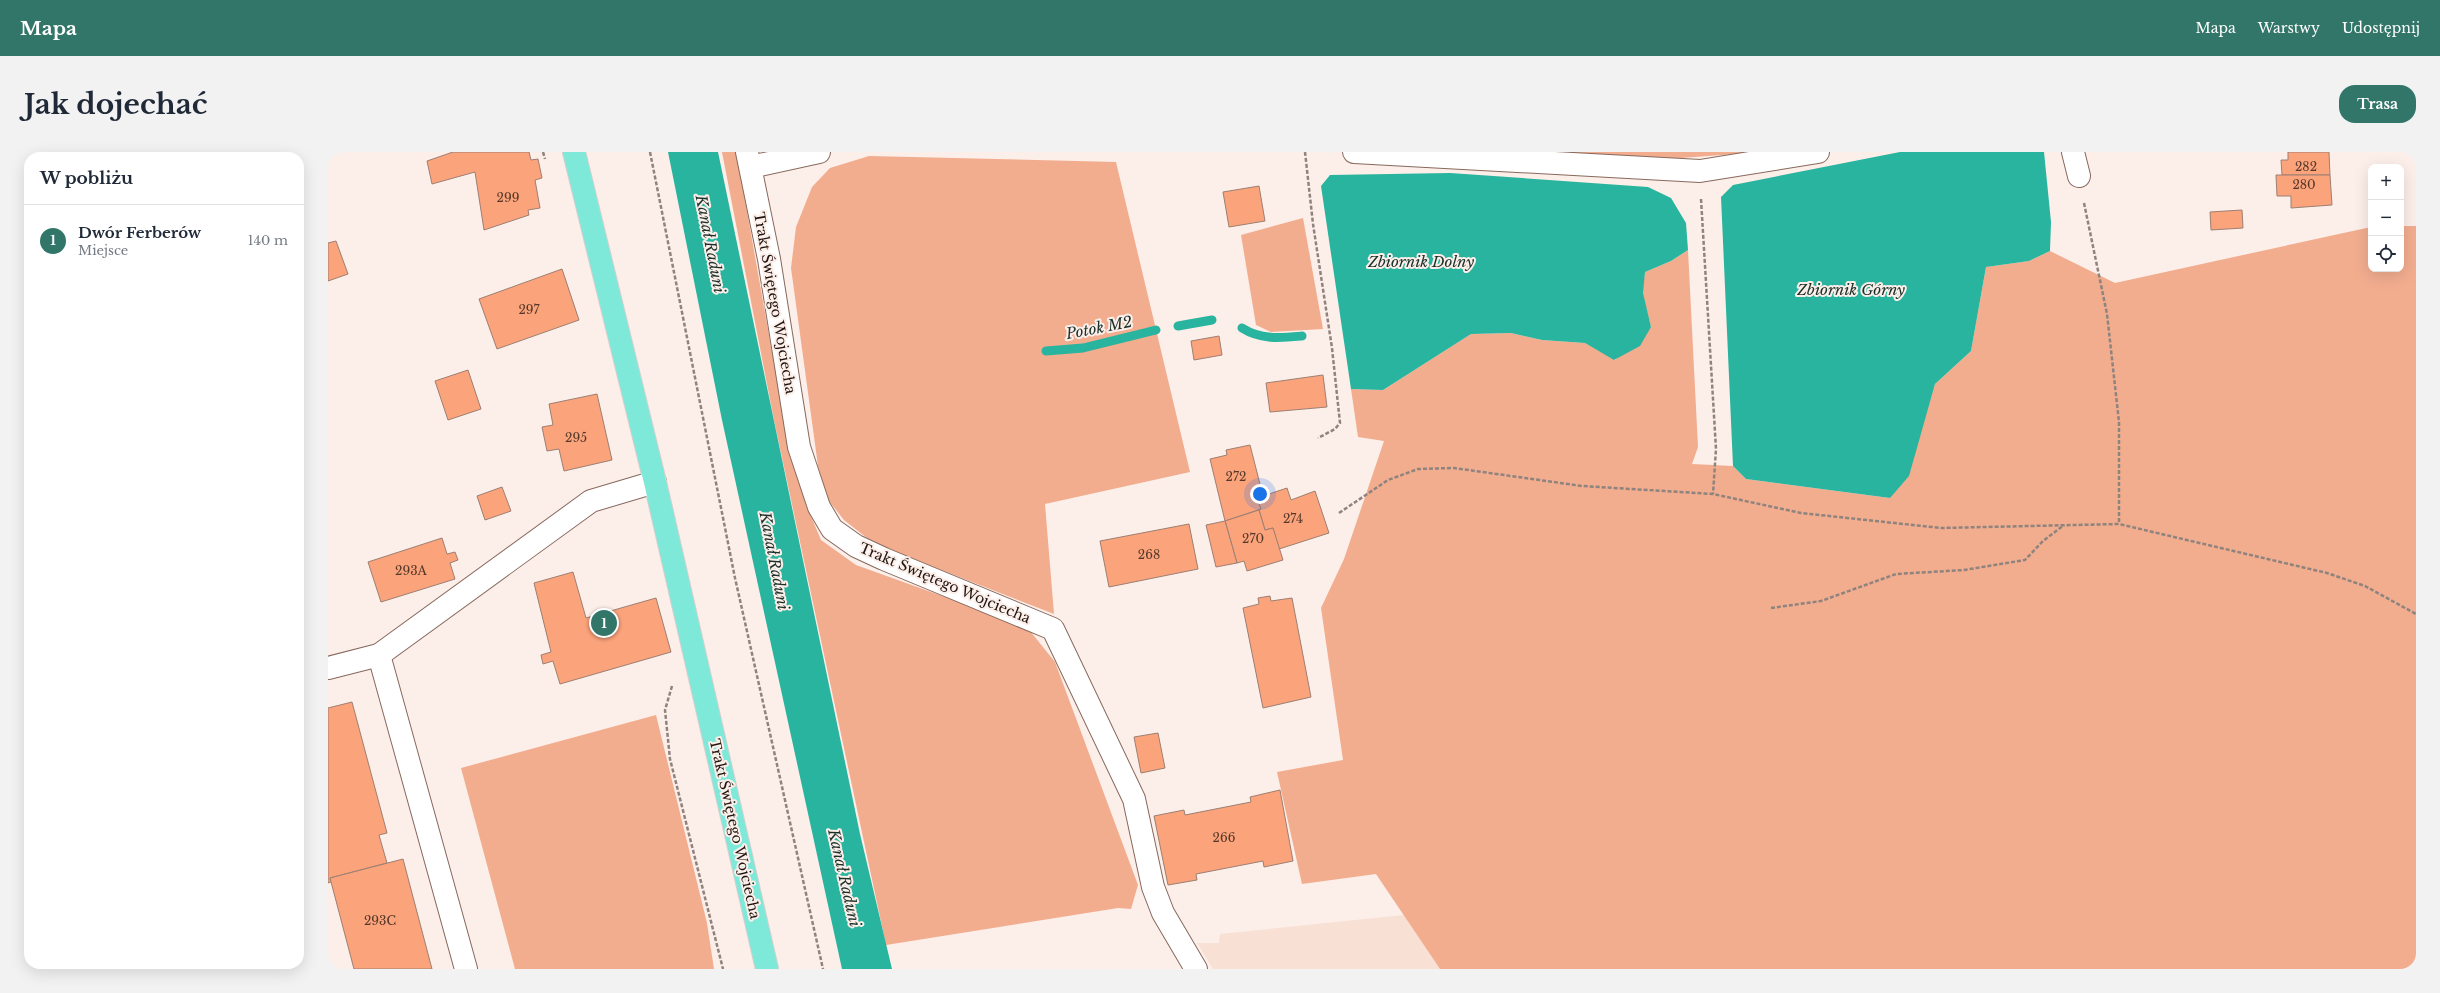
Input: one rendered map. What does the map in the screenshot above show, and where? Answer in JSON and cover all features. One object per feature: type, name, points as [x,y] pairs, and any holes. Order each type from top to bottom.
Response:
[{"type":"main road","name":"Trakt Świętego Wojciecha","points":[[574,152],[655,482],[767,969]]},
{"type":"street","points":[[749,159],[819,152]]},
{"type":"street","points":[[1354,152],[1700,172],[1818,152]]},
{"type":"street","points":[[2073,152],[2079,176]]},
{"type":"street","name":"Trakt Świętego Wojciecha","points":[[749,159],[769,259],[799,447],[819,507],[832,529],[856,546],[1053,629],[1134,799],[1153,887],[1163,913],[1196,969]]},
{"type":"street","points":[[328,668],[379,655],[591,501],[655,482]]},
{"type":"street","points":[[379,655],[466,969]]},
{"type":"path","points":[[543,152],[545,160]]},
{"type":"path","points":[[650,152],[735,578],[823,969]]},
{"type":"path","points":[[1304,152],[1313,224],[1332,348],[1340,423],[1335,429],[1318,438]]},
{"type":"path","points":[[1700,172],[1716,449],[1713,494]]},
{"type":"path","points":[[2079,176],[2108,322],[2119,422],[2119,524]]},
{"type":"path","points":[[1339,513],[1388,480],[1418,469],[1454,468],[1582,486],[1713,494],[1801,513],[1941,528],[2119,524],[2327,573],[2365,586],[2416,614]]},
{"type":"path","points":[[1771,608],[1821,601],[1896,574],[1964,570],[2025,560],[2043,541],[2064,525]]},
{"type":"path","points":[[673,683],[665,710],[670,759],[723,969]]},
{"type":"shaded area","points":[[722,152],[736,152],[786,431],[805,502],[821,540],[856,565],[1026,626],[1055,662],[1138,885],[1131,909],[1118,908],[886,945],[774,420]]},
{"type":"shaded area","points":[[1513,152],[1763,152],[1667,159]]},
{"type":"shaded area","points":[[869,156],[1116,162],[1190,472],[1045,504],[1054,614],[898,553],[867,538],[844,520],[828,500],[818,466],[791,268],[796,227],[812,187],[830,168]]},
{"type":"shaded area","points":[[1303,218],[1323,329],[1271,332],[1256,325],[1241,235]]},
{"type":"shaded area","points":[[2404,226],[2416,226],[2416,969],[1440,969],[1376,874],[1302,884],[1277,772],[1343,760],[1321,608],[1344,559],[1384,441],[1358,437],[1351,389],[1383,390],[1471,334],[1511,333],[1542,340],[1585,343],[1615,360],[1651,327],[1642,293],[1645,272],[1671,261],[1688,250],[1698,447],[1692,464],[1733,466],[1746,479],[1890,498],[1917,443],[1935,384],[1971,351],[1986,267],[2029,261],[2050,251],[2115,283],[2368,228],[2368,272],[2404,272]]},
{"type":"shaded area","points":[[656,715],[707,923],[714,969],[515,969],[461,768]]},
{"type":"shaded area","points":[[1404,915],[1440,969],[1213,969],[1197,943],[1219,943],[1220,934]]},
{"type":"water","name":"Kanał Raduni","points":[[668,152],[718,152],[860,834],[892,969],[842,969],[722,420]]},
{"type":"water","name":"Zbiornik Górny","points":[[1900,152],[2044,152],[2051,222],[2050,251],[2029,261],[1986,267],[1971,351],[1935,384],[1909,476],[1890,498],[1746,479],[1733,466],[1721,197],[1733,185]]},
{"type":"water","name":"Zbiornik Dolny","points":[[1450,173],[1648,187],[1671,198],[1686,223],[1688,250],[1671,261],[1645,272],[1643,293],[1651,327],[1640,346],[1614,360],[1585,343],[1542,340],[1511,333],[1471,334],[1383,390],[1351,389],[1321,186],[1330,175]]},
{"type":"building","points":[[453,152],[529,152],[531,160],[538,159],[542,178],[535,180],[540,208],[528,210],[529,215],[484,230],[475,172],[432,184],[427,161]]},
{"type":"building","points":[[2288,152],[2329,152],[2330,175],[2282,175],[2281,160],[2288,160]]},
{"type":"building","points":[[2276,175],[2330,175],[2332,205],[2291,208],[2291,196],[2277,196]]},
{"type":"building","points":[[1259,186],[1265,221],[1229,227],[1223,192]]},
{"type":"building","points":[[2242,210],[2243,228],[2211,230],[2210,212]]},
{"type":"building","points":[[336,241],[348,274],[328,281],[328,243]]},
{"type":"building","points":[[562,269],[579,320],[497,349],[479,299]]},
{"type":"building","points":[[1219,336],[1222,355],[1194,360],[1191,341]]},
{"type":"building","points":[[468,370],[481,409],[448,420],[435,381]]},
{"type":"building","points":[[1323,375],[1327,407],[1270,412],[1266,383]]},
{"type":"building","points":[[597,394],[612,460],[564,471],[559,449],[547,451],[542,427],[553,425],[549,404]]},
{"type":"building","points":[[1250,445],[1263,496],[1257,498],[1261,509],[1225,521],[1210,459],[1227,455],[1226,450]]},
{"type":"building","points":[[502,487],[511,511],[485,520],[477,496]]},
{"type":"building","points":[[1287,488],[1291,500],[1315,491],[1329,533],[1279,549],[1273,528],[1265,530],[1259,510],[1261,509],[1257,498]]},
{"type":"building","points":[[1259,510],[1265,530],[1273,528],[1283,560],[1247,571],[1244,561],[1237,563],[1225,521]]},
{"type":"building","points":[[1225,521],[1237,563],[1216,567],[1206,525]]},
{"type":"building","points":[[1189,524],[1198,569],[1109,587],[1100,541]]},
{"type":"building","points":[[442,538],[447,554],[455,552],[458,560],[450,563],[455,579],[381,602],[368,562]]},
{"type":"building","points":[[573,572],[586,618],[656,598],[671,652],[560,684],[553,661],[543,664],[541,655],[551,652],[534,583]]},
{"type":"building","points":[[1270,596],[1271,601],[1292,598],[1311,697],[1263,708],[1243,608],[1259,604],[1258,598]]},
{"type":"building","points":[[352,702],[387,833],[379,835],[387,863],[330,878],[331,882],[328,883],[328,708]]},
{"type":"building","points":[[1158,733],[1165,768],[1141,773],[1134,737]]},
{"type":"building","points":[[1280,790],[1293,861],[1264,867],[1263,861],[1196,874],[1197,880],[1168,885],[1154,816],[1184,810],[1185,815],[1251,802],[1250,797]]},
{"type":"building","points":[[403,859],[432,969],[354,969],[330,878]]},
{"type":"waterway","name":"Potok M2","points":[[1178,326],[1212,320]]},
{"type":"waterway","name":"Potok M2","points":[[1242,328],[1256,335],[1278,338],[1302,336]]},
{"type":"waterway","name":"Potok M2","points":[[1046,351],[1083,348],[1156,330]]},
{"type":"place","name":"Dwór Ferberów","points":[[604,623]]}]
